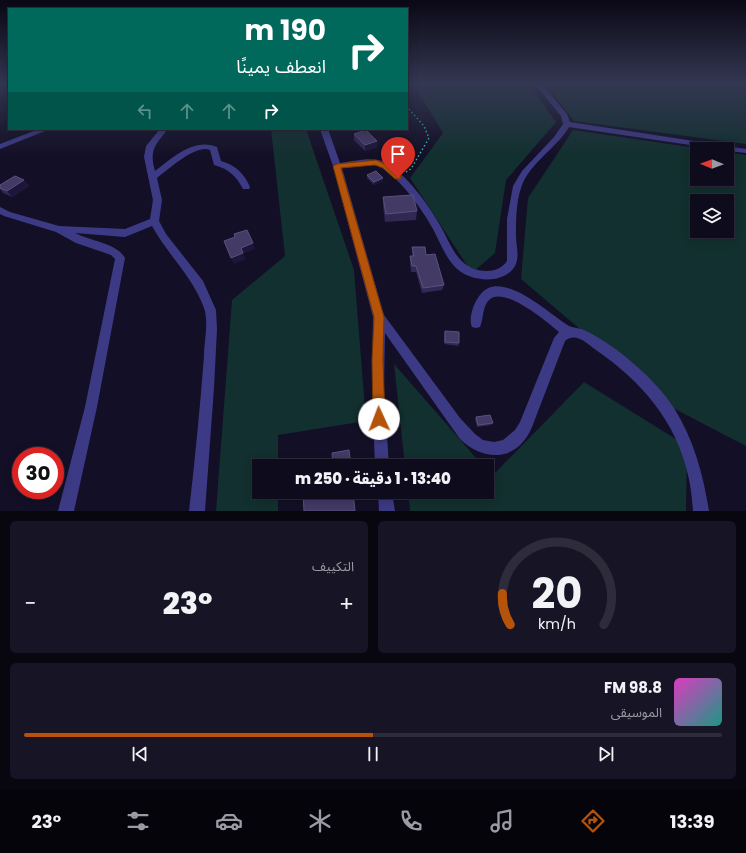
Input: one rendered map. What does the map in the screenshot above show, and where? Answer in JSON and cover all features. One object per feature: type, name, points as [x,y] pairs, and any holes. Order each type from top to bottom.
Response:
[{"type":"street","points":[[337,166],[376,162],[386,166],[427,213],[454,259],[462,267],[472,273],[483,276],[497,274],[506,269],[512,261],[511,222],[519,180],[564,130],[567,124],[564,116],[557,107]]},
{"type":"street","points":[[567,124],[746,151]]},
{"type":"street","points":[[0,147],[43,130]]},
{"type":"street","points":[[59,229],[125,233],[154,221],[158,211],[158,193],[149,164],[149,149],[163,130]]},
{"type":"street","points":[[324,130],[337,166],[379,317],[378,388],[382,459]]},
{"type":"street","points":[[153,176],[191,151],[206,146],[214,149],[217,162],[227,166],[241,176],[246,186]]},
{"type":"street","points":[[0,210],[7,214],[59,229],[80,240],[115,252],[120,258],[91,407],[66,511]]},
{"type":"street","points":[[154,221],[163,237],[199,284],[210,310],[211,329],[208,388],[198,511]]},
{"type":"street","points":[[476,323],[482,300],[488,294],[497,291],[507,292],[517,297],[569,332]]},
{"type":"street","points":[[379,317],[470,439],[483,446],[497,449],[509,446],[519,438],[525,427],[556,344],[560,338],[566,332],[573,331],[582,334],[610,352],[648,384],[664,404],[687,446],[694,470],[701,511]]},
{"type":"street","points":[[386,499],[387,511]]},
{"type":"path","points":[[398,178],[411,169],[429,138],[424,126],[408,108]]},
{"type":"green space","points":[[427,107],[545,107],[556,122],[506,180],[495,253],[472,273],[410,178],[443,133]]},
{"type":"green space","points":[[563,107],[746,107],[746,144],[574,121]]},
{"type":"green space","points":[[271,130],[306,130],[354,270],[366,421],[278,435],[278,459],[252,459],[252,499],[278,499],[278,511],[216,511],[232,300],[285,256]]},
{"type":"green space","points":[[573,130],[690,147],[690,186],[734,186],[734,153],[746,155],[746,446],[673,408],[521,279],[528,198]]},
{"type":"green space","points":[[394,364],[477,459],[404,459]]},
{"type":"green space","points":[[584,382],[687,446],[686,511],[410,511],[409,499],[494,499],[494,474]]},
{"type":"building","points":[[366,130],[377,141],[365,145],[354,134]]},
{"type":"building","points":[[376,171],[383,178],[374,182],[367,175]]},
{"type":"building","points":[[15,176],[24,180],[7,191],[0,188],[0,185]]},
{"type":"building","points":[[413,195],[417,211],[386,214],[383,197]]},
{"type":"building","points":[[247,230],[253,243],[241,248],[243,253],[231,258],[224,241],[235,237],[234,234]]},
{"type":"building","points":[[412,247],[425,247],[426,255],[435,254],[444,285],[423,288],[416,266],[412,266],[410,256],[414,256]]},
{"type":"building","points":[[445,331],[459,332],[459,343],[445,342]]},
{"type":"building","points":[[490,415],[493,423],[478,425],[476,417]]},
{"type":"building","points":[[349,450],[350,459],[332,459],[332,453]]},
{"type":"building","points":[[303,499],[354,499],[355,511],[304,511]]},
{"type":"route","points":[[379,419],[377,360],[379,317],[337,166],[376,162],[386,166],[398,178]]}]
